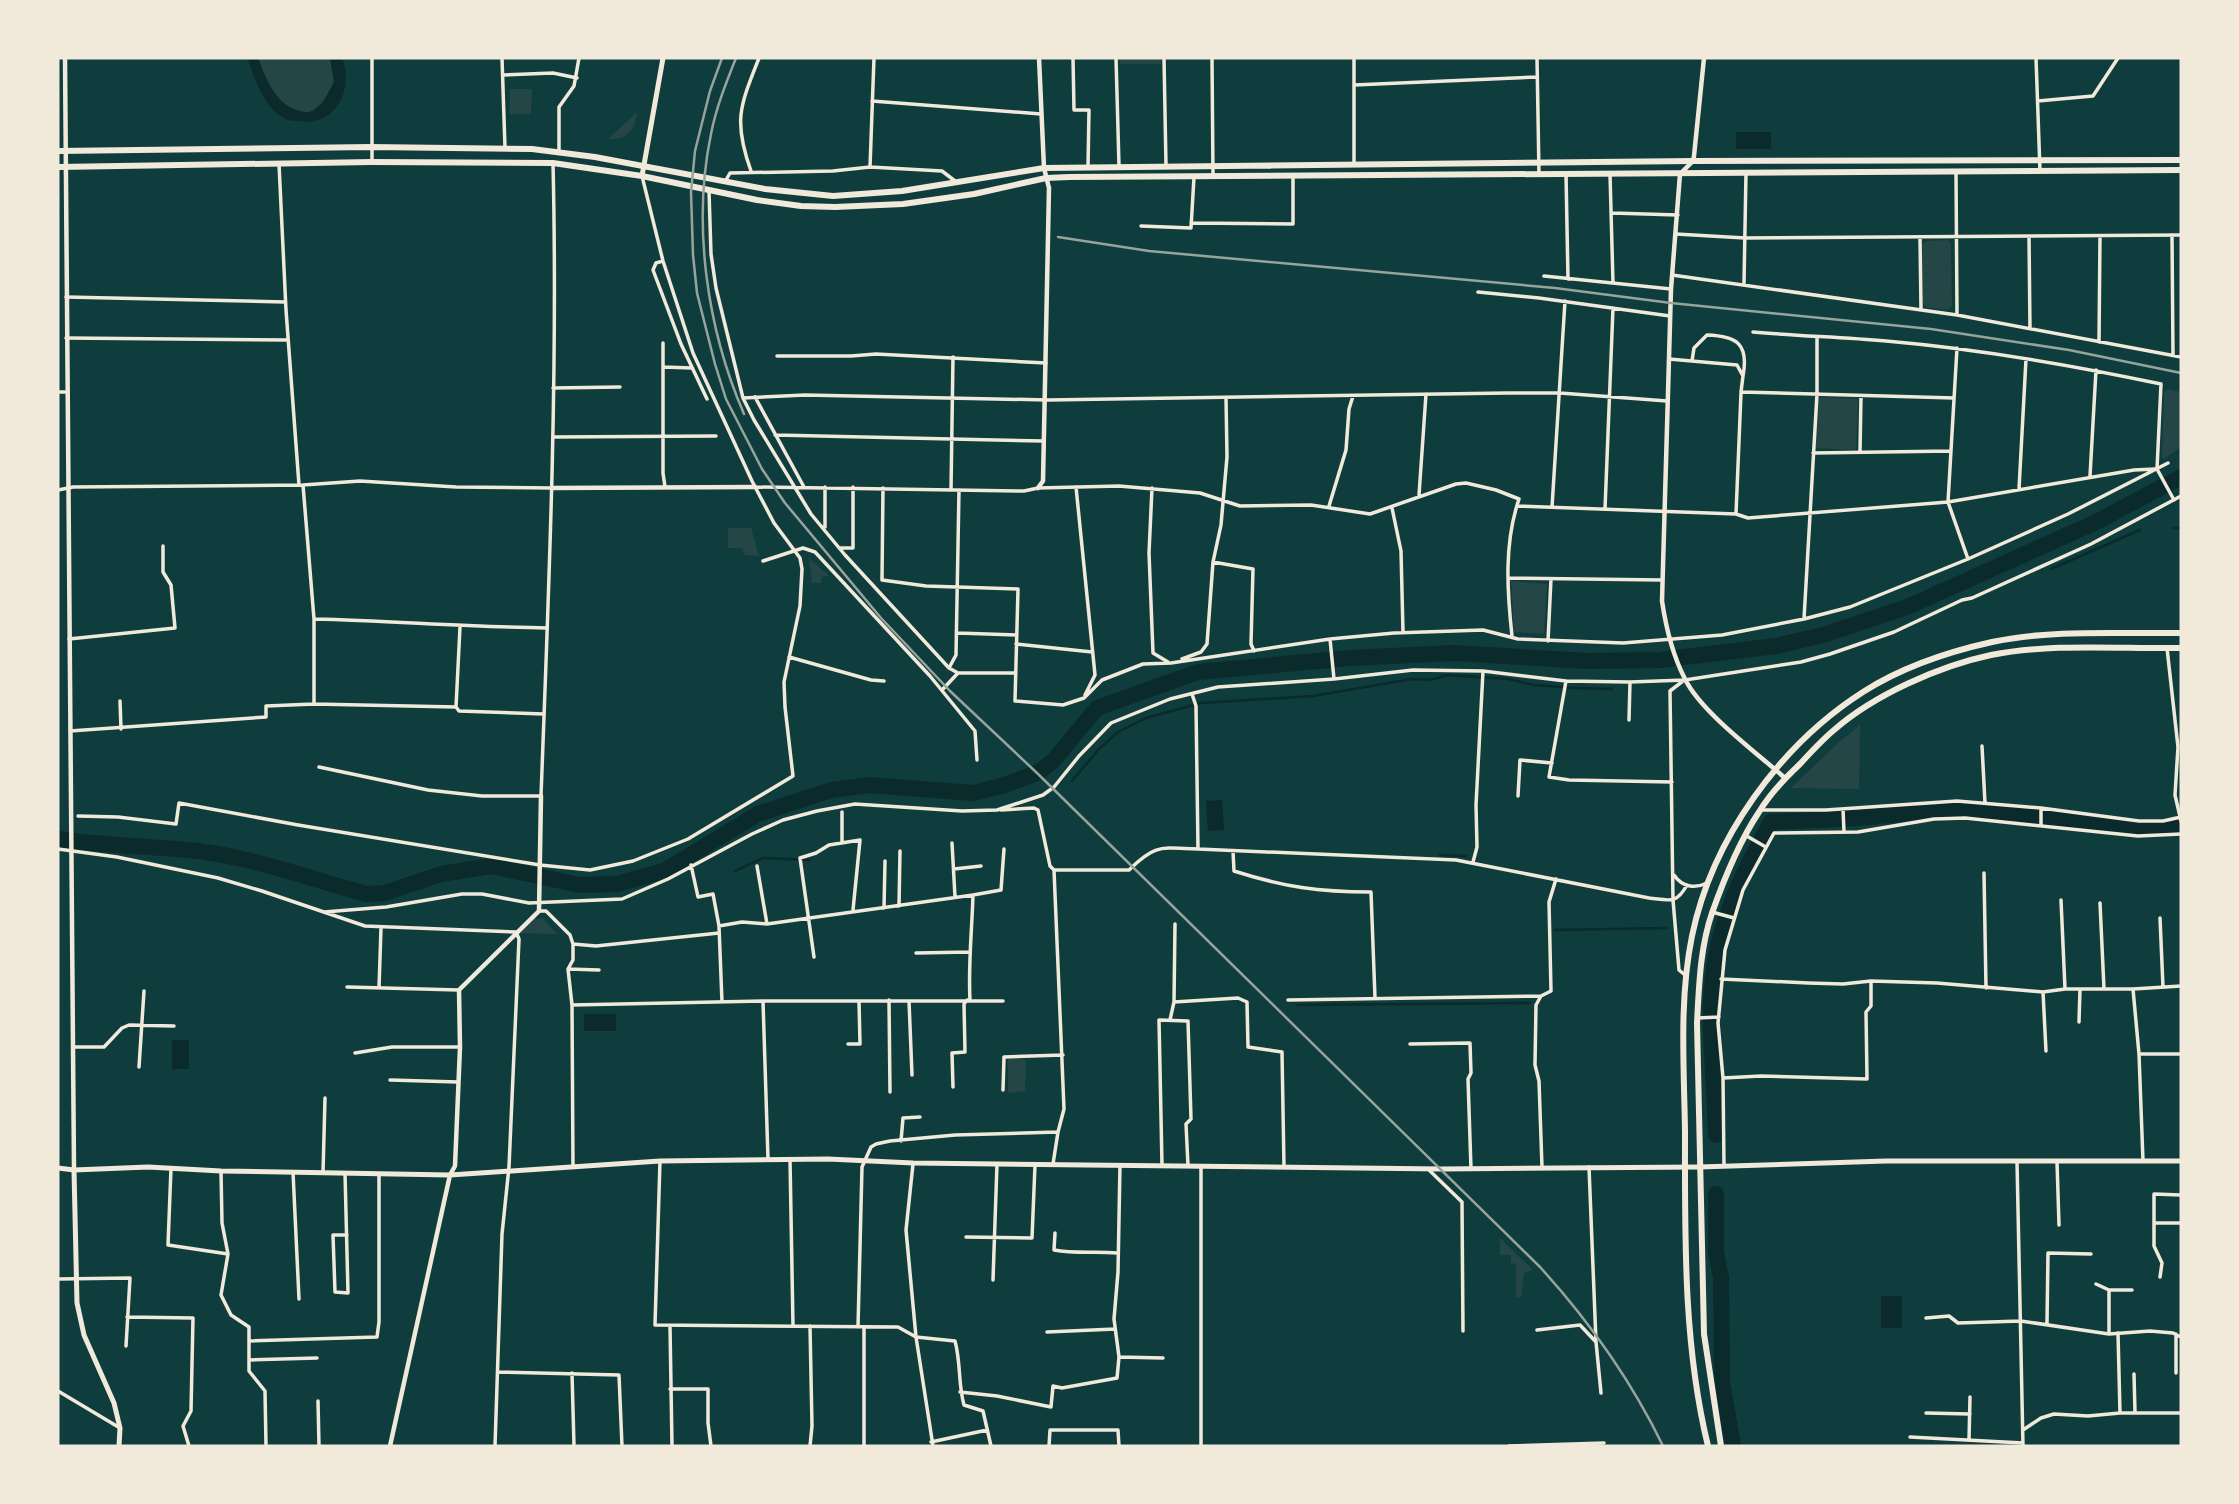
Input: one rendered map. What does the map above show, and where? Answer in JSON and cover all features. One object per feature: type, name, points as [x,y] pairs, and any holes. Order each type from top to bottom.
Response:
[{"type":"highway","points":[[61,151],[372,147],[559,151],[725,182],[833,196],[902,191],[1044,167],[2181,160]]},
{"type":"highway","points":[[61,167],[372,162],[553,163],[642,176],[788,205],[868,207],[974,194],[1046,178],[2181,170]]},
{"type":"highway","points":[[1708,1446],[1692,1345],[1685,1259],[1686,976],[1692,935],[1708,882],[1735,825],[1749,801],[1824,721],[1863,692],[1929,660],[1993,642],[2035,636],[2181,633]]},
{"type":"highway","points":[[1721,1446],[1704,1334],[1697,1018],[1702,960],[1712,912],[1745,835],[1760,810],[1786,778],[1834,729],[1888,694],[1950,666],[2033,650],[2181,648]]},
{"type":"main road","points":[[642,176],[663,58]]},
{"type":"main road","points":[[58,1168],[450,1175],[660,1161],[768,1159],[1428,1169],[1699,1167],[1886,1161],[2181,1161]]},
{"type":"main road","points":[[74,1170],[75,1279],[80,1325],[114,1403],[120,1428],[119,1446]]},
{"type":"street","points":[[65,58],[61,167],[66,297],[74,1170]]},
{"type":"street","points":[[372,58],[372,162]]},
{"type":"street","points":[[502,58],[505,148]]},
{"type":"street","points":[[559,151],[559,107],[575,86],[579,58]]},
{"type":"street","points":[[751,171],[741,144],[739,116],[759,58]]},
{"type":"street","points":[[870,167],[874,58]]},
{"type":"street","points":[[1038,488],[1043,481],[1049,188],[1044,167],[1039,58]]},
{"type":"street","points":[[1073,58],[1074,110],[1089,110],[1088,167]]},
{"type":"street","points":[[1116,58],[1119,166]]},
{"type":"street","points":[[1164,58],[1166,166]]},
{"type":"street","points":[[1212,58],[1213,176]]},
{"type":"street","points":[[1354,58],[1354,165]]},
{"type":"street","points":[[1537,58],[1539,174]]},
{"type":"street","points":[[1703,58],[1693,161],[1680,174],[1672,275],[1662,601],[1670,642],[1685,680],[1707,707],[1786,778]]},
{"type":"street","points":[[2036,58],[2040,172]]},
{"type":"street","points":[[2038,101],[2093,96],[2118,58]]},
{"type":"street","points":[[503,75],[553,73],[577,78]]},
{"type":"street","points":[[1354,85],[1537,77]]},
{"type":"street","points":[[872,101],[1041,114]]},
{"type":"street","points":[[539,911],[552,488],[555,232],[553,163]]},
{"type":"street","points":[[279,164],[285,302],[314,619],[314,704]]},
{"type":"street","points":[[725,182],[730,173],[833,171],[870,167],[942,171],[958,182]]},
{"type":"street","points":[[1956,172],[1957,315]]},
{"type":"street","points":[[1744,283],[1746,173]]},
{"type":"street","points":[[1566,174],[1568,279]]},
{"type":"street","points":[[1610,174],[1613,283]]},
{"type":"street","points":[[78,816],[118,817],[176,824],[179,803],[540,865],[590,870],[633,861],[692,837],[793,776],[784,682],[803,569],[800,558],[774,523],[755,487],[693,353],[663,261],[642,176]]},
{"type":"street","points":[[1191,223],[1293,224],[1293,176]]},
{"type":"street","points":[[1141,226],[1191,228],[1194,177]]},
{"type":"street","points":[[709,191],[711,254],[716,288],[743,398],[797,489],[839,548],[949,668],[958,673],[1016,673]]},
{"type":"street","points":[[1612,213],[1678,215]]},
{"type":"street","points":[[1676,234],[1745,238],[2181,235]]},
{"type":"street","points":[[2172,235],[2173,356]]},
{"type":"street","points":[[2029,236],[2030,329]]},
{"type":"street","points":[[2099,343],[2100,236]]},
{"type":"street","points":[[1920,237],[1921,310]]},
{"type":"street","points":[[663,261],[656,262],[653,270],[706,399]]},
{"type":"street","points":[[1672,275],[1957,315],[2181,357]]},
{"type":"street","points":[[1544,276],[1671,289]]},
{"type":"street","points":[[1478,292],[1670,316]]},
{"type":"street","points":[[66,297],[285,302]]},
{"type":"street","points":[[1552,507],[1565,301]]},
{"type":"street","points":[[1605,509],[1613,309]]},
{"type":"street","points":[[1753,332],[1884,340],[1957,348],[2096,370],[2161,384],[2157,470],[2173,499]]},
{"type":"street","points":[[1692,361],[1694,348],[1707,335],[1734,338],[1742,346],[1745,366],[1741,392],[1736,514]]},
{"type":"street","points":[[66,338],[288,340]]},
{"type":"street","points":[[1804,619],[1811,514],[1817,338]]},
{"type":"street","points":[[663,344],[665,487]]},
{"type":"street","points":[[1957,348],[1948,502],[1968,559]]},
{"type":"street","points":[[777,356],[876,354],[1046,363]]},
{"type":"street","points":[[951,490],[953,358]]},
{"type":"street","points":[[1669,359],[1737,365],[1743,376]]},
{"type":"street","points":[[2019,489],[2026,359]]},
{"type":"street","points":[[663,367],[692,368]]},
{"type":"street","points":[[2090,477],[2096,370]]},
{"type":"street","points":[[553,388],[620,387]]},
{"type":"street","points":[[58,392],[66,392]]},
{"type":"street","points":[[1741,392],[1954,398]]},
{"type":"street","points":[[743,398],[805,395],[1045,400],[1560,393],[1667,401]]},
{"type":"street","points":[[1419,495],[1426,394]]},
{"type":"street","points":[[1329,506],[1346,450],[1349,409],[1353,396]]},
{"type":"street","points":[[1860,452],[1861,396]]},
{"type":"street","points":[[755,397],[804,488]]},
{"type":"street","points":[[1152,488],[1149,553],[1153,653],[1171,663],[1201,652],[1207,644],[1213,562],[1221,525],[1227,457],[1226,398]]},
{"type":"street","points":[[775,435],[1044,441]]},
{"type":"street","points":[[552,437],[716,436]]},
{"type":"street","points":[[1812,453],[1951,451]]},
{"type":"street","points":[[883,488],[882,580],[1018,589],[1015,701],[1063,705],[1084,698],[1102,680],[1143,664],[1171,663],[1289,643],[1403,632],[1483,630],[1518,639],[1548,641],[1670,642],[1804,619],[1850,607],[1968,559],[2068,514],[2168,463]]},
{"type":"street","points":[[1517,506],[1736,514],[1748,518],[1948,502],[2134,470],[2157,470]]},
{"type":"street","points":[[58,490],[73,487],[301,485],[360,481],[456,487],[797,489],[825,486],[1024,491],[1095,485],[1200,494],[1223,502],[1255,507],[1329,506],[1370,514],[1392,508],[1443,486],[1466,483],[1519,499],[1510,534],[1508,578],[1512,636]]},
{"type":"street","points":[[822,527],[825,527],[825,486]]},
{"type":"street","points":[[839,548],[853,548],[853,487]]},
{"type":"street","points":[[1076,487],[1095,675],[1084,698]]},
{"type":"street","points":[[949,668],[956,656],[959,490]]},
{"type":"street","points":[[997,810],[1043,795],[1054,788],[1079,756],[1111,723],[1134,712],[1192,693],[1219,687],[1413,670],[1483,671],[1566,681],[1685,680],[1801,662],[1895,632],[2091,544],[2181,496]]},
{"type":"street","points":[[1392,508],[1401,551],[1403,632]]},
{"type":"street","points":[[69,639],[175,628],[171,585],[163,572],[163,545]]},
{"type":"street","points":[[763,561],[803,548],[815,552],[942,690],[975,731],[977,760]]},
{"type":"street","points":[[1213,562],[1253,569],[1251,645],[1254,651]]},
{"type":"street","points":[[1508,578],[1662,580]]},
{"type":"street","points":[[1548,641],[1551,579]]},
{"type":"street","points":[[314,619],[407,621],[460,627],[547,628]]},
{"type":"street","points":[[456,707],[460,627]]},
{"type":"street","points":[[957,633],[1017,635]]},
{"type":"street","points":[[1329,639],[1334,677]]},
{"type":"street","points":[[1016,644],[1092,652]]},
{"type":"street","points":[[1760,810],[1843,810],[1947,802],[2041,808],[2140,821],[2181,818],[2175,795],[2178,747],[2167,648]]},
{"type":"street","points":[[789,657],[871,680],[884,681]]},
{"type":"street","points":[[1473,862],[1477,847],[1476,805],[1483,671]]},
{"type":"street","points":[[942,690],[958,673]]},
{"type":"street","points":[[1685,680],[1670,691],[1673,900],[1679,970],[1686,976]]},
{"type":"street","points":[[1566,681],[1549,777],[1569,780],[1672,782]]},
{"type":"street","points":[[1629,720],[1630,682]]},
{"type":"street","points":[[1192,693],[1196,706],[1198,849]]},
{"type":"street","points":[[120,701],[121,729]]},
{"type":"street","points":[[70,731],[266,718],[266,706],[314,704],[456,707],[459,711],[544,714]]},
{"type":"street","points":[[1982,746],[1985,803]]},
{"type":"street","points":[[1518,796],[1520,760],[1552,763]]},
{"type":"street","points":[[319,767],[428,789],[482,796],[541,796]]},
{"type":"street","points":[[324,912],[386,907],[462,894],[539,902],[622,900],[783,820],[817,811],[855,804],[962,811],[1014,811],[1034,808],[1038,810],[1050,866],[1054,870],[1064,1109],[1053,1164]]},
{"type":"street","points":[[2041,808],[2041,826]]},
{"type":"street","points":[[1843,810],[1844,832]]},
{"type":"street","points":[[842,812],[842,843]]},
{"type":"street","points":[[1724,1166],[1723,1078],[1718,1017],[1725,950],[1732,918],[1764,846],[1774,833],[1858,832],[1934,819],[1965,818],[2138,836],[2181,834]]},
{"type":"street","points":[[1745,835],[1764,846]]},
{"type":"street","points":[[814,957],[800,858],[829,845],[860,840],[853,910]]},
{"type":"street","points":[[952,843],[955,897]]},
{"type":"street","points":[[1054,870],[1129,870],[1146,854],[1161,848],[1473,862],[1649,898],[1673,900],[1679,897],[1687,885]]},
{"type":"street","points":[[58,849],[117,857],[207,876],[262,891],[365,926],[516,932]]},
{"type":"street","points":[[719,926],[742,922],[767,924],[1001,890],[1004,849]]},
{"type":"street","points":[[899,906],[900,850]]},
{"type":"street","points":[[1233,851],[1234,871],[1277,884],[1313,891],[1371,892],[1375,998]]},
{"type":"street","points":[[884,908],[885,861]]},
{"type":"street","points":[[691,865],[698,897],[713,894],[719,926],[722,1002]]},
{"type":"street","points":[[757,866],[767,924]]},
{"type":"street","points":[[954,869],[981,866]]},
{"type":"street","points":[[1984,873],[1986,988]]},
{"type":"street","points":[[1673,874],[1687,885],[1702,885],[1708,882]]},
{"type":"street","points":[[1288,1000],[1541,996],[1551,991],[1549,902],[1556,879]]},
{"type":"street","points":[[969,1001],[973,895]]},
{"type":"street","points":[[2061,900],[2065,989]]},
{"type":"street","points":[[2101,903],[2104,989]]},
{"type":"street","points":[[390,1446],[450,1175],[455,1166],[460,1047],[459,990],[539,911],[547,911],[570,935],[573,943],[573,960],[568,969],[572,1005],[573,1167]]},
{"type":"street","points":[[1712,912],[1732,918]]},
{"type":"street","points":[[2160,918],[2163,987]]},
{"type":"street","points":[[1170,1020],[1174,1002],[1175,924]]},
{"type":"street","points":[[379,988],[381,928]]},
{"type":"street","points":[[495,1446],[502,1234],[508,1172],[519,939],[516,932]]},
{"type":"street","points":[[573,943],[596,946],[719,933]]},
{"type":"street","points":[[916,953],[970,952]]},
{"type":"street","points":[[568,969],[599,970]]},
{"type":"street","points":[[1721,979],[1838,984],[1871,981],[1937,983],[2043,992],[2181,986]]},
{"type":"street","points":[[1723,1078],[1761,1076],[1867,1079],[1867,1012],[1871,1006],[1871,981]]},
{"type":"street","points":[[347,987],[459,990]]},
{"type":"street","points":[[2079,1022],[2080,989]]},
{"type":"street","points":[[2133,989],[2139,1054],[2143,1161]]},
{"type":"street","points":[[139,1068],[144,991]]},
{"type":"street","points":[[2043,992],[2046,1051]]},
{"type":"street","points":[[1541,996],[1536,1005],[1535,1065],[1539,1081],[1542,1169]]},
{"type":"street","points":[[1174,1002],[1238,998],[1247,1002],[1248,1047],[1282,1052],[1284,1167]]},
{"type":"street","points":[[889,1000],[890,1092]]},
{"type":"street","points":[[909,1000],[912,1075]]},
{"type":"street","points":[[764,1001],[768,1159]]},
{"type":"street","points":[[572,1005],[764,1001],[1003,1001]]},
{"type":"street","points":[[848,1044],[860,1044],[859,1001]]},
{"type":"street","points":[[953,1087],[952,1053],[964,1052],[964,1004],[969,1001]]},
{"type":"street","points":[[1697,1018],[1718,1017]]},
{"type":"street","points":[[1163,1166],[1159,1020],[1188,1021],[1191,1119],[1186,1124],[1188,1166]]},
{"type":"street","points":[[73,1047],[104,1047],[122,1028],[129,1025],[174,1026]]},
{"type":"street","points":[[1410,1044],[1470,1043],[1471,1073],[1468,1079],[1471,1169]]},
{"type":"street","points":[[355,1053],[392,1047],[460,1047]]},
{"type":"street","points":[[2139,1054],[2181,1054]]},
{"type":"street","points":[[1003,1090],[1004,1057],[1063,1055]]},
{"type":"street","points":[[390,1080],[458,1082]]},
{"type":"street","points":[[323,1173],[325,1098]]},
{"type":"street","points":[[901,1141],[903,1118],[920,1117]]},
{"type":"street","points":[[858,1327],[862,1167],[876,1144],[955,1135],[1058,1132]]},
{"type":"street","points":[[790,1159],[793,1326]]},
{"type":"street","points":[[660,1161],[655,1325],[898,1327],[916,1338],[955,1341],[960,1360],[960,1392],[964,1405],[983,1411],[991,1446]]},
{"type":"street","points":[[1910,1437],[2023,1444],[2017,1162]]},
{"type":"street","points":[[2057,1162],[2059,1225]]},
{"type":"street","points":[[913,1163],[906,1230],[916,1338],[932,1444],[987,1430]]},
{"type":"street","points":[[993,1280],[997,1164]]},
{"type":"street","points":[[966,1237],[1032,1238],[1035,1165]]},
{"type":"street","points":[[1200,1446],[1201,1165]]},
{"type":"street","points":[[960,1392],[1051,1407],[1053,1386],[1062,1388],[1117,1378],[1119,1357],[1115,1329],[1120,1166]]},
{"type":"street","points":[[1589,1167],[1596,1342],[1601,1393]]},
{"type":"street","points":[[171,1168],[168,1245],[228,1254]]},
{"type":"street","points":[[1428,1169],[1462,1202],[1463,1331]]},
{"type":"street","points":[[221,1171],[222,1223],[228,1254],[221,1295],[231,1315],[249,1327],[250,1373],[265,1391],[266,1446]]},
{"type":"street","points":[[293,1172],[299,1299]]},
{"type":"street","points":[[345,1173],[348,1293],[335,1292],[333,1236],[346,1235]]},
{"type":"street","points":[[249,1341],[377,1337],[379,1174]]},
{"type":"street","points":[[2160,1277],[2162,1263],[2154,1246],[2154,1194],[2181,1195]]},
{"type":"street","points":[[2154,1223],[2181,1223]]},
{"type":"street","points":[[1055,1233],[1054,1250],[1075,1254],[1090,1251],[1117,1253]]},
{"type":"street","points":[[2047,1324],[2048,1253],[2091,1254]]},
{"type":"street","points":[[58,1279],[130,1278],[126,1346]]},
{"type":"street","points":[[2096,1284],[2109,1290],[2132,1290]]},
{"type":"street","points":[[2109,1290],[2109,1334]]},
{"type":"street","points":[[1926,1318],[1949,1316],[1958,1323],[2021,1321],[2109,1334],[2150,1331],[2181,1337]]},
{"type":"street","points":[[127,1317],[193,1318],[191,1411],[183,1426],[189,1446]]},
{"type":"street","points":[[1537,1330],[1580,1325],[1596,1342]]},
{"type":"street","points":[[670,1326],[672,1446]]},
{"type":"street","points":[[810,1326],[810,1446]]},
{"type":"street","points":[[864,1327],[864,1446]]},
{"type":"street","points":[[1047,1332],[1115,1329]]},
{"type":"street","points":[[2118,1333],[2120,1413]]},
{"type":"street","points":[[2176,1334],[2176,1373]]},
{"type":"street","points":[[1119,1357],[1163,1358]]},
{"type":"street","points":[[249,1360],[317,1358]]},
{"type":"street","points":[[498,1373],[619,1375],[622,1446]]},
{"type":"street","points":[[572,1373],[574,1446]]},
{"type":"street","points":[[2134,1374],[2135,1413]]},
{"type":"street","points":[[670,1389],[708,1389],[711,1446]]},
{"type":"street","points":[[58,1391],[120,1428]]},
{"type":"street","points":[[1969,1440],[1970,1397]]},
{"type":"street","points":[[318,1401],[319,1446]]},
{"type":"street","points":[[1926,1413],[1970,1414]]},
{"type":"street","points":[[2023,1430],[2041,1418],[2054,1414],[2088,1416],[2181,1413]]},
{"type":"street","points":[[1049,1446],[1049,1430],[1118,1430],[1119,1446]]},
{"type":"street","points":[[1509,1446],[1604,1443]]},
{"type":"shaded area","points":[[247,58],[258,58],[273,91],[284,104],[306,112],[321,104],[334,82],[330,58],[342,58],[346,82],[339,103],[323,118],[313,121],[287,120],[270,107]]},
{"type":"shaded area","points":[[258,58],[330,58],[334,82],[318,107],[310,112],[300,111],[284,104],[278,98],[268,83]]},
{"type":"shaded area","points":[[1120,58],[1161,58],[1161,64],[1120,64]]},
{"type":"shaded area","points":[[510,89],[532,89],[531,114],[509,114]]},
{"type":"shaded area","points":[[637,112],[629,133],[620,138],[608,139]]},
{"type":"shaded area","points":[[1736,132],[1771,132],[1771,149],[1736,149]]},
{"type":"shaded area","points":[[1948,240],[1951,244],[1952,306],[1948,310],[1926,307],[1923,303],[1922,245],[1926,241]]},
{"type":"shaded area","points":[[2169,389],[2181,392],[2181,447],[2164,459],[2164,392]]},
{"type":"shaded area","points":[[1821,397],[1858,399],[1856,450],[1816,448],[1817,400]]},
{"type":"shaded area","points":[[728,528],[751,528],[759,556],[745,555],[742,548],[728,548]]},
{"type":"shaded area","points":[[809,558],[829,576],[822,576],[821,583],[812,583]]},
{"type":"shaded area","points":[[1511,581],[1547,584],[1544,634],[1514,632]]},
{"type":"shaded area","points":[[1860,725],[1859,789],[1791,788],[1838,743]]},
{"type":"shaded area","points":[[1222,800],[1224,830],[1208,831],[1206,801]]},
{"type":"shaded area","points":[[543,918],[557,934],[520,933],[534,919]]},
{"type":"shaded area","points":[[584,1014],[616,1014],[616,1031],[584,1031]]},
{"type":"shaded area","points":[[172,1040],[189,1040],[189,1069],[172,1069]]},
{"type":"shaded area","points":[[1020,1058],[1026,1061],[1025,1091],[1008,1093],[1008,1059]]},
{"type":"shaded area","points":[[1500,1238],[1533,1270],[1524,1273],[1521,1297],[1516,1297],[1516,1264],[1511,1263],[1511,1255],[1500,1255]]},
{"type":"shaded area","points":[[1881,1296],[1902,1296],[1902,1328],[1881,1328]]},
{"type":"waterway","points":[[58,839],[219,854],[366,894],[385,893],[441,874],[491,866],[580,885],[617,884],[664,871],[758,814],[831,790],[869,785],[973,793],[1005,785],[1037,773],[1053,761],[1097,708],[1198,672],[1350,658],[1454,653],[1587,661],[1659,660],[1776,646],[1823,635],[1907,607],[2096,522],[2181,477]]},
{"type":"waterway","points":[[2174,528],[2181,528]]},
{"type":"waterway","points":[[2051,569],[2140,530]]},
{"type":"waterway","points":[[1072,781],[1099,749],[1118,732],[1146,718],[1201,703],[1313,696],[1412,679],[1430,680],[1448,675],[1508,679],[1534,685],[1612,689]]},
{"type":"waterway","points":[[1716,1135],[1711,1016],[1718,946],[1733,898],[1771,822],[1858,818],[1940,810],[1978,810],[2134,827],[2181,825]]},
{"type":"waterway","points":[[1440,855],[1466,856]]},
{"type":"waterway","points":[[735,871],[763,858],[810,860]]},
{"type":"waterway","points":[[1555,930],[1666,928]]},
{"type":"waterway","points":[[1297,1005],[1530,1003]]},
{"type":"waterway","points":[[1716,1194],[1716,1252],[1721,1278],[1722,1382],[1733,1446]]},
{"type":"railway","points":[[722,58],[710,91],[695,151],[691,192],[697,293],[726,399],[762,469],[785,503],[881,618],[950,691],[1037,773],[1540,1267],[1608,1352],[1663,1446]]},
{"type":"railway","points":[[736,58],[718,105],[711,134],[705,169],[703,240],[712,312],[731,381],[744,414]]},
{"type":"railway","points":[[1058,237],[1149,251],[1555,288],[1671,303],[1931,329],[2069,350],[2181,373]]}]
